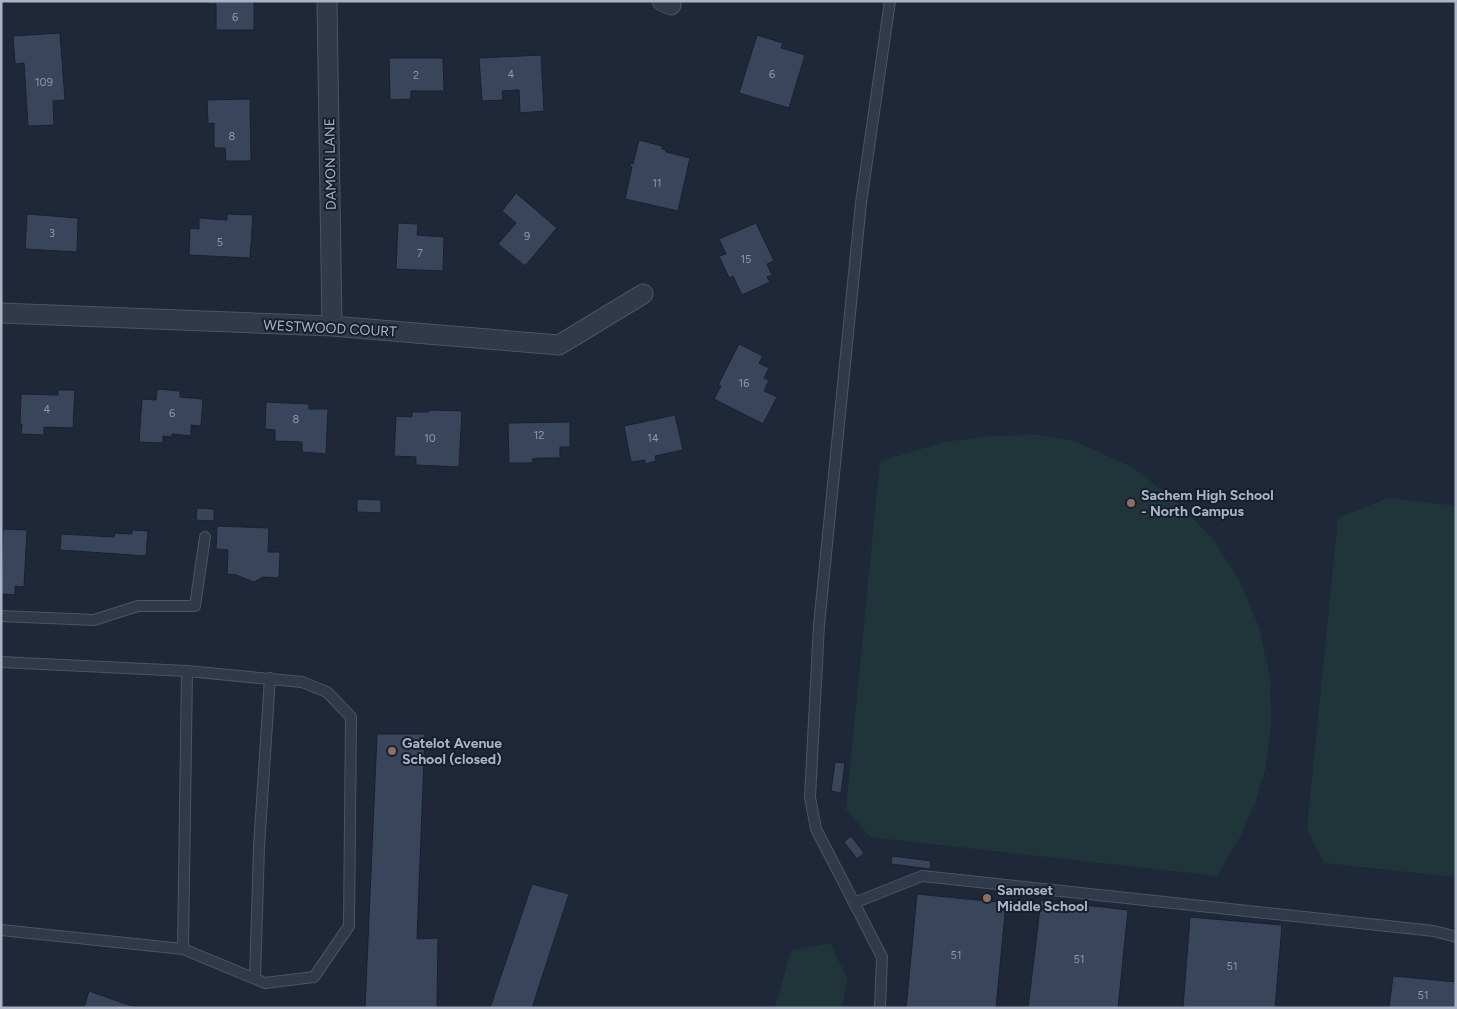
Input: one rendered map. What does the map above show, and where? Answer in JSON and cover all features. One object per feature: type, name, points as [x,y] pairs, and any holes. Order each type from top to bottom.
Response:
[{"type":"street","name":"DAMON LANE","points":[[327,1],[332,326]]},
{"type":"street","name":"WESTWOOD COURT","points":[[1,313],[332,326],[559,345],[643,294]]},
{"type":"lane","points":[[880,1008],[882,957],[816,829],[810,797],[819,625],[861,203],[890,1]]},
{"type":"lane","points":[[1,616],[94,620],[138,606],[195,606],[205,538]]},
{"type":"lane","points":[[1,662],[187,671],[302,682],[327,692],[352,716],[349,926],[314,977],[265,983],[182,949],[1,930]]},
{"type":"lane","points":[[182,949],[187,671]]},
{"type":"lane","points":[[255,979],[260,847],[270,678]]},
{"type":"lane","points":[[854,903],[922,876],[1434,931],[1456,937]]},
{"type":"green space","points":[[1037,435],[1074,441],[1132,467],[1176,501],[1212,538],[1240,582],[1259,627],[1270,678],[1271,727],[1265,770],[1255,803],[1240,837],[1217,876],[870,837],[846,809],[880,461],[945,442],[992,436]]},
{"type":"green space","points":[[1388,498],[1456,506],[1456,877],[1324,863],[1307,828],[1338,518]]},
{"type":"green space","points":[[830,943],[847,978],[842,1008],[775,1008],[791,951]]},
{"type":"building","points":[[208,1],[254,1],[254,30],[216,30],[216,4],[208,4]]},
{"type":"building","points":[[60,33],[65,100],[53,101],[54,125],[28,126],[24,63],[15,64],[13,36]]},
{"type":"building","points":[[757,35],[783,43],[781,48],[805,55],[789,108],[739,93]]},
{"type":"building","points":[[541,55],[544,111],[520,113],[519,90],[502,91],[503,100],[482,101],[479,58]]},
{"type":"building","points":[[389,58],[443,58],[444,91],[411,91],[411,99],[390,100]]},
{"type":"building","points":[[250,99],[251,161],[226,161],[225,148],[214,148],[214,123],[208,124],[207,100]]},
{"type":"building","points":[[639,140],[662,146],[662,149],[666,150],[666,152],[690,158],[678,211],[625,199],[632,167],[630,163],[633,164]]},
{"type":"building","points":[[516,193],[557,228],[525,266],[498,244],[516,223],[502,211]]},
{"type":"building","points":[[27,214],[78,218],[77,252],[25,249]]},
{"type":"building","points":[[227,214],[253,215],[250,258],[189,255],[190,228],[199,229],[199,218],[227,220]]},
{"type":"building","points":[[398,223],[418,224],[417,235],[444,237],[443,271],[396,269]]},
{"type":"building","points":[[756,223],[774,261],[767,264],[772,275],[767,277],[770,282],[742,295],[733,276],[729,278],[719,256],[726,254],[719,239]]},
{"type":"building","points":[[739,344],[763,356],[759,363],[769,368],[764,378],[769,380],[764,391],[777,397],[763,424],[714,399],[721,386],[718,385]]},
{"type":"building","points":[[157,389],[180,391],[180,397],[203,399],[201,426],[191,425],[191,436],[172,434],[172,437],[163,436],[163,443],[139,442],[142,399],[156,400]]},
{"type":"building","points":[[58,390],[75,390],[73,428],[44,427],[44,435],[21,434],[21,394],[58,395]]},
{"type":"building","points":[[266,402],[309,404],[309,409],[328,409],[326,454],[302,452],[302,442],[275,441],[275,430],[265,429]]},
{"type":"building","points":[[429,410],[462,411],[459,467],[416,465],[416,457],[394,456],[396,416],[412,417],[412,412],[429,412]]},
{"type":"building","points":[[675,415],[683,450],[655,456],[656,461],[645,464],[645,460],[631,462],[624,426]]},
{"type":"building","points":[[570,422],[570,447],[560,447],[560,458],[532,459],[533,463],[509,463],[508,423]]},
{"type":"building","points":[[357,499],[381,500],[381,513],[357,512]]},
{"type":"building","points":[[197,508],[214,509],[214,521],[196,520]]},
{"type":"building","points":[[217,526],[269,528],[268,552],[280,552],[279,578],[263,577],[254,582],[236,575],[227,574],[228,550],[216,549]]},
{"type":"building","points":[[3,529],[27,530],[24,587],[15,586],[15,595],[1,594]]},
{"type":"building","points":[[132,530],[148,531],[146,556],[60,550],[61,534],[114,537],[115,533],[132,534]]},
{"type":"building","points":[[377,734],[425,734],[417,939],[438,938],[437,1008],[365,1008]]},
{"type":"building","points":[[835,762],[845,763],[841,793],[831,791]]},
{"type":"building","points":[[851,836],[864,853],[857,859],[844,842]]},
{"type":"building","points":[[892,856],[931,861],[930,869],[891,864]]},
{"type":"building","points":[[532,884],[569,894],[532,1008],[490,1008]]},
{"type":"building","points":[[917,894],[1006,903],[996,1008],[906,1008]]},
{"type":"building","points":[[1041,900],[1128,910],[1118,1008],[1028,1008]]},
{"type":"building","points":[[1190,917],[1282,925],[1275,1008],[1183,1008]]},
{"type":"building","points":[[1393,976],[1456,982],[1456,1008],[1389,1008]]},
{"type":"building","points":[[89,991],[137,1008],[84,1008]]},
{"type":"place","name":"Sachem High School - North Campus","points":[[1131,503]]},
{"type":"place","name":"Gatelot Avenue School (closed)","points":[[392,751]]},
{"type":"place","name":"Samoset Middle School","points":[[987,898]]}]
